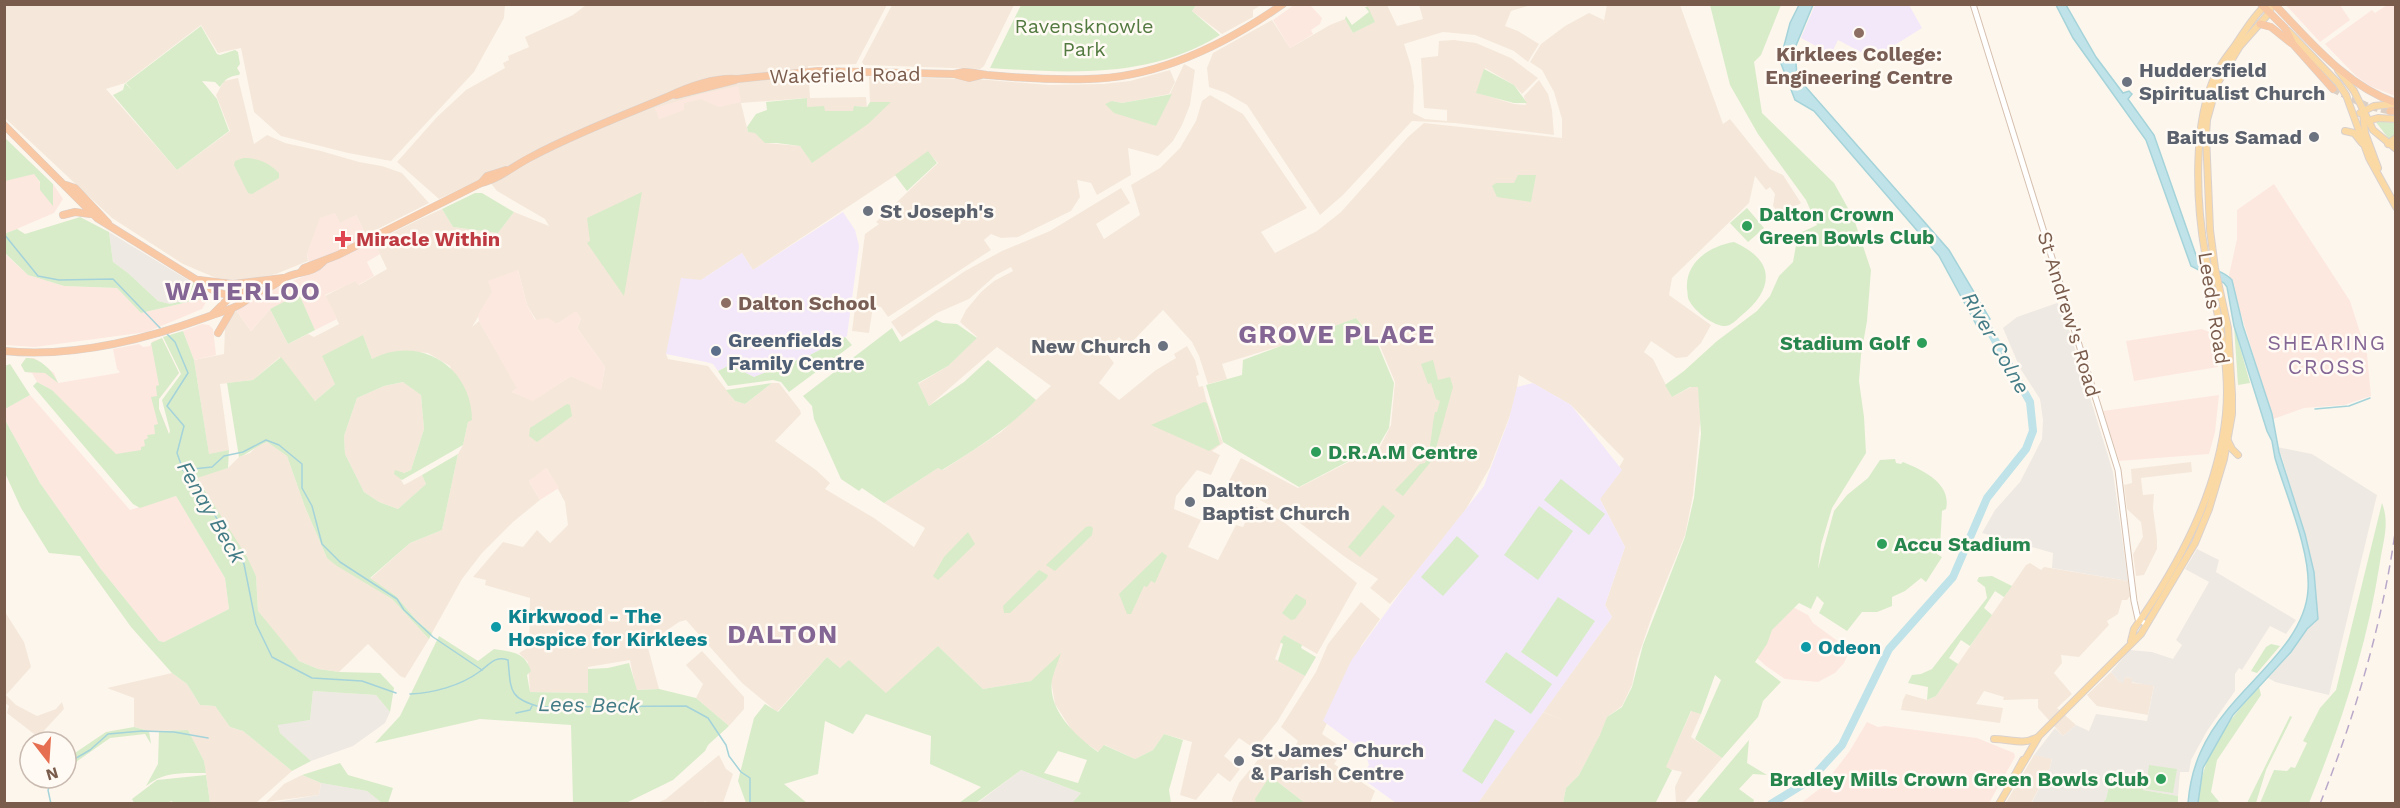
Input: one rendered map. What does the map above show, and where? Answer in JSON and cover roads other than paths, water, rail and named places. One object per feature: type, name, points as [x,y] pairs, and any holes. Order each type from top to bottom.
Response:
[{"type":"highway","name":"Wakefield Road","points":[[4,351],[42,353],[72,350],[159,334],[215,312],[232,308],[254,294],[275,285],[285,277],[315,270],[323,262],[481,183],[496,171],[506,170],[606,120],[682,89],[725,79],[818,70],[954,74],[973,78],[984,75],[1088,79],[1141,72],[1179,62],[1199,53],[1283,4]]},
{"type":"highway","points":[[2268,6],[2285,28],[2293,44]]},
{"type":"highway","points":[[2268,6],[2336,67],[2367,90],[2396,103]]},
{"type":"highway","points":[[2260,24],[2271,27],[2293,44],[2333,89]]},
{"type":"highway","points":[[4,125],[93,214],[203,281],[216,292],[233,296],[254,294]]},
{"type":"highway","points":[[66,185],[78,191],[110,225]]},
{"type":"highway","points":[[63,215],[75,212],[93,214]]},
{"type":"highway","points":[[203,281],[233,284],[285,277]]},
{"type":"highway","points":[[203,281],[222,287],[249,289],[254,294]]},
{"type":"highway","name":"Wakefield Road","points":[[215,312],[240,288],[252,283]]},
{"type":"highway","points":[[215,312],[216,292]]},
{"type":"highway","points":[[218,333],[232,308]]},
{"type":"main road","name":"St Andrew's Road","points":[[1973,4],[2118,470],[2134,601],[2143,623]]},
{"type":"main road","name":"Leeds Road","points":[[2143,623],[2201,530],[2221,470],[2228,440],[2232,395],[2230,349],[2223,300],[2212,267],[2200,213],[2201,122],[2216,74],[2268,6]]},
{"type":"main road","name":"Leeds Road","points":[[1999,804],[2039,736],[2131,641],[2137,639],[2143,623],[2198,522],[2226,414],[2224,346],[2212,267],[2214,259],[2206,135],[2211,102],[2217,84],[2230,60],[2260,24],[2268,6]]},
{"type":"main road","points":[[2285,28],[2338,83],[2355,117],[2396,149]]},
{"type":"main road","points":[[2336,67],[2354,91],[2363,111],[2365,148]]},
{"type":"main road","points":[[2355,117],[2380,104],[2396,103]]},
{"type":"main road","points":[[2363,122],[2379,118],[2396,119]]},
{"type":"main road","points":[[2363,122],[2380,180]]},
{"type":"main road","points":[[2344,131],[2355,134],[2365,148],[2396,207]]},
{"type":"main road","points":[[2372,152],[2375,143],[2386,143],[2396,138]]},
{"type":"main road","points":[[2228,440],[2238,455]]},
{"type":"main road","points":[[1994,739],[2010,739],[2025,743],[2039,736]]},
{"type":"water","points":[[1799,5],[1813,5],[1795,48],[1797,77],[1949,250],[1990,319],[1977,326],[1939,256],[1814,111],[1795,100],[1780,61],[1790,23]]},
{"type":"water","points":[[2056,5],[2066,5],[2096,57],[2123,93],[2129,91],[2132,94],[2128,99],[2154,135],[2197,258],[2232,280],[2243,326],[2272,414],[2279,452],[2305,534],[2314,572],[2318,619],[2233,715],[2203,768],[2198,803],[2188,803],[2192,777],[2200,753],[2212,731],[2228,709],[2289,640],[2298,624],[2305,607],[2308,590],[2306,559],[2275,458],[2272,441],[2234,326],[2227,287],[2224,283],[2191,266],[2146,140],[2073,38]]},
{"type":"waterway","name":"Fenay Beck","points":[[4,234],[38,276],[59,280],[113,279],[161,329]]},
{"type":"waterway","name":"River Colne","points":[[1771,804],[1810,780],[1842,745],[1889,649],[1953,577],[1987,498],[2026,449],[2033,431],[2030,402],[1979,312]]},
{"type":"waterway","name":"Fenay Beck","points":[[167,334],[175,342],[188,373],[167,406],[184,426],[177,453],[183,470],[198,487],[244,564],[256,624],[272,657],[312,678],[362,681],[396,693]]},
{"type":"waterway","points":[[2315,409],[2349,406],[2370,398]]},
{"type":"waterway","points":[[183,470],[212,467],[224,456],[243,452],[266,440],[279,445],[302,464],[302,488],[312,506],[322,544],[340,562],[397,599],[404,610],[433,637],[482,670]]},
{"type":"waterway","name":"Lees Beck","points":[[410,694],[455,685],[472,677],[492,662],[503,659],[508,660],[513,691],[522,700],[540,707],[686,706],[708,718],[726,745],[729,756],[741,772],[750,778],[750,804]]},
{"type":"waterway","points":[[516,713],[530,710],[532,706]]},
{"type":"waterway","points":[[78,757],[108,734],[142,731],[174,732],[208,738]]},
{"type":"waterway","points":[[48,790],[51,804]]},
{"type":"tunnel","points":[[2333,89],[2367,106],[2390,111]]},
{"type":"railway","points":[[2320,804],[2367,667],[2384,597],[2396,526]]},
{"type":"place","name":"Kirklees College: Engineering Centre","points":[[1859,33]]},
{"type":"place","name":"Huddersfield Spiritualist Church","points":[[2127,82]]},
{"type":"place","name":"Baitus Samad","points":[[2314,137]]},
{"type":"place","name":"St Joseph's","points":[[868,211]]},
{"type":"place","name":"Dalton Crown Green Bowls Club","points":[[1747,226]]},
{"type":"place","name":"Miracle Within","points":[[343,239]]},
{"type":"place","name":"Dalton School","points":[[726,303]]},
{"type":"place","name":"Stadium Golf","points":[[1922,343]]},
{"type":"place","name":"New Church","points":[[1163,346]]},
{"type":"place","name":"Greenfields Family Centre","points":[[716,351]]},
{"type":"place","name":"D.R.A.M Centre","points":[[1316,452]]},
{"type":"place","name":"Dalton Baptist Church","points":[[1190,502]]},
{"type":"place","name":"Accu Stadium","points":[[1882,544]]},
{"type":"place","name":"Kirkwood - The Hospice for Kirklees","points":[[496,627]]},
{"type":"place","name":"Odeon","points":[[1806,647]]},
{"type":"place","name":"St James' Church & Parish Centre","points":[[1239,761]]},
{"type":"place","name":"Bradley Mills Crown Green Bowls Club","points":[[2161,779]]},
{"type":"district","name":"WATERLOO","points":[[243,291]]},
{"type":"district","name":"GROVE PLACE","points":[[1337,334]]},
{"type":"district","name":"SHEARING CROSS","points":[[2327,355]]},
{"type":"district","name":"DALTON","points":[[783,634]]},
{"type":"park label","name":"Ravensknowle Park","points":[[1084,38]]}]
